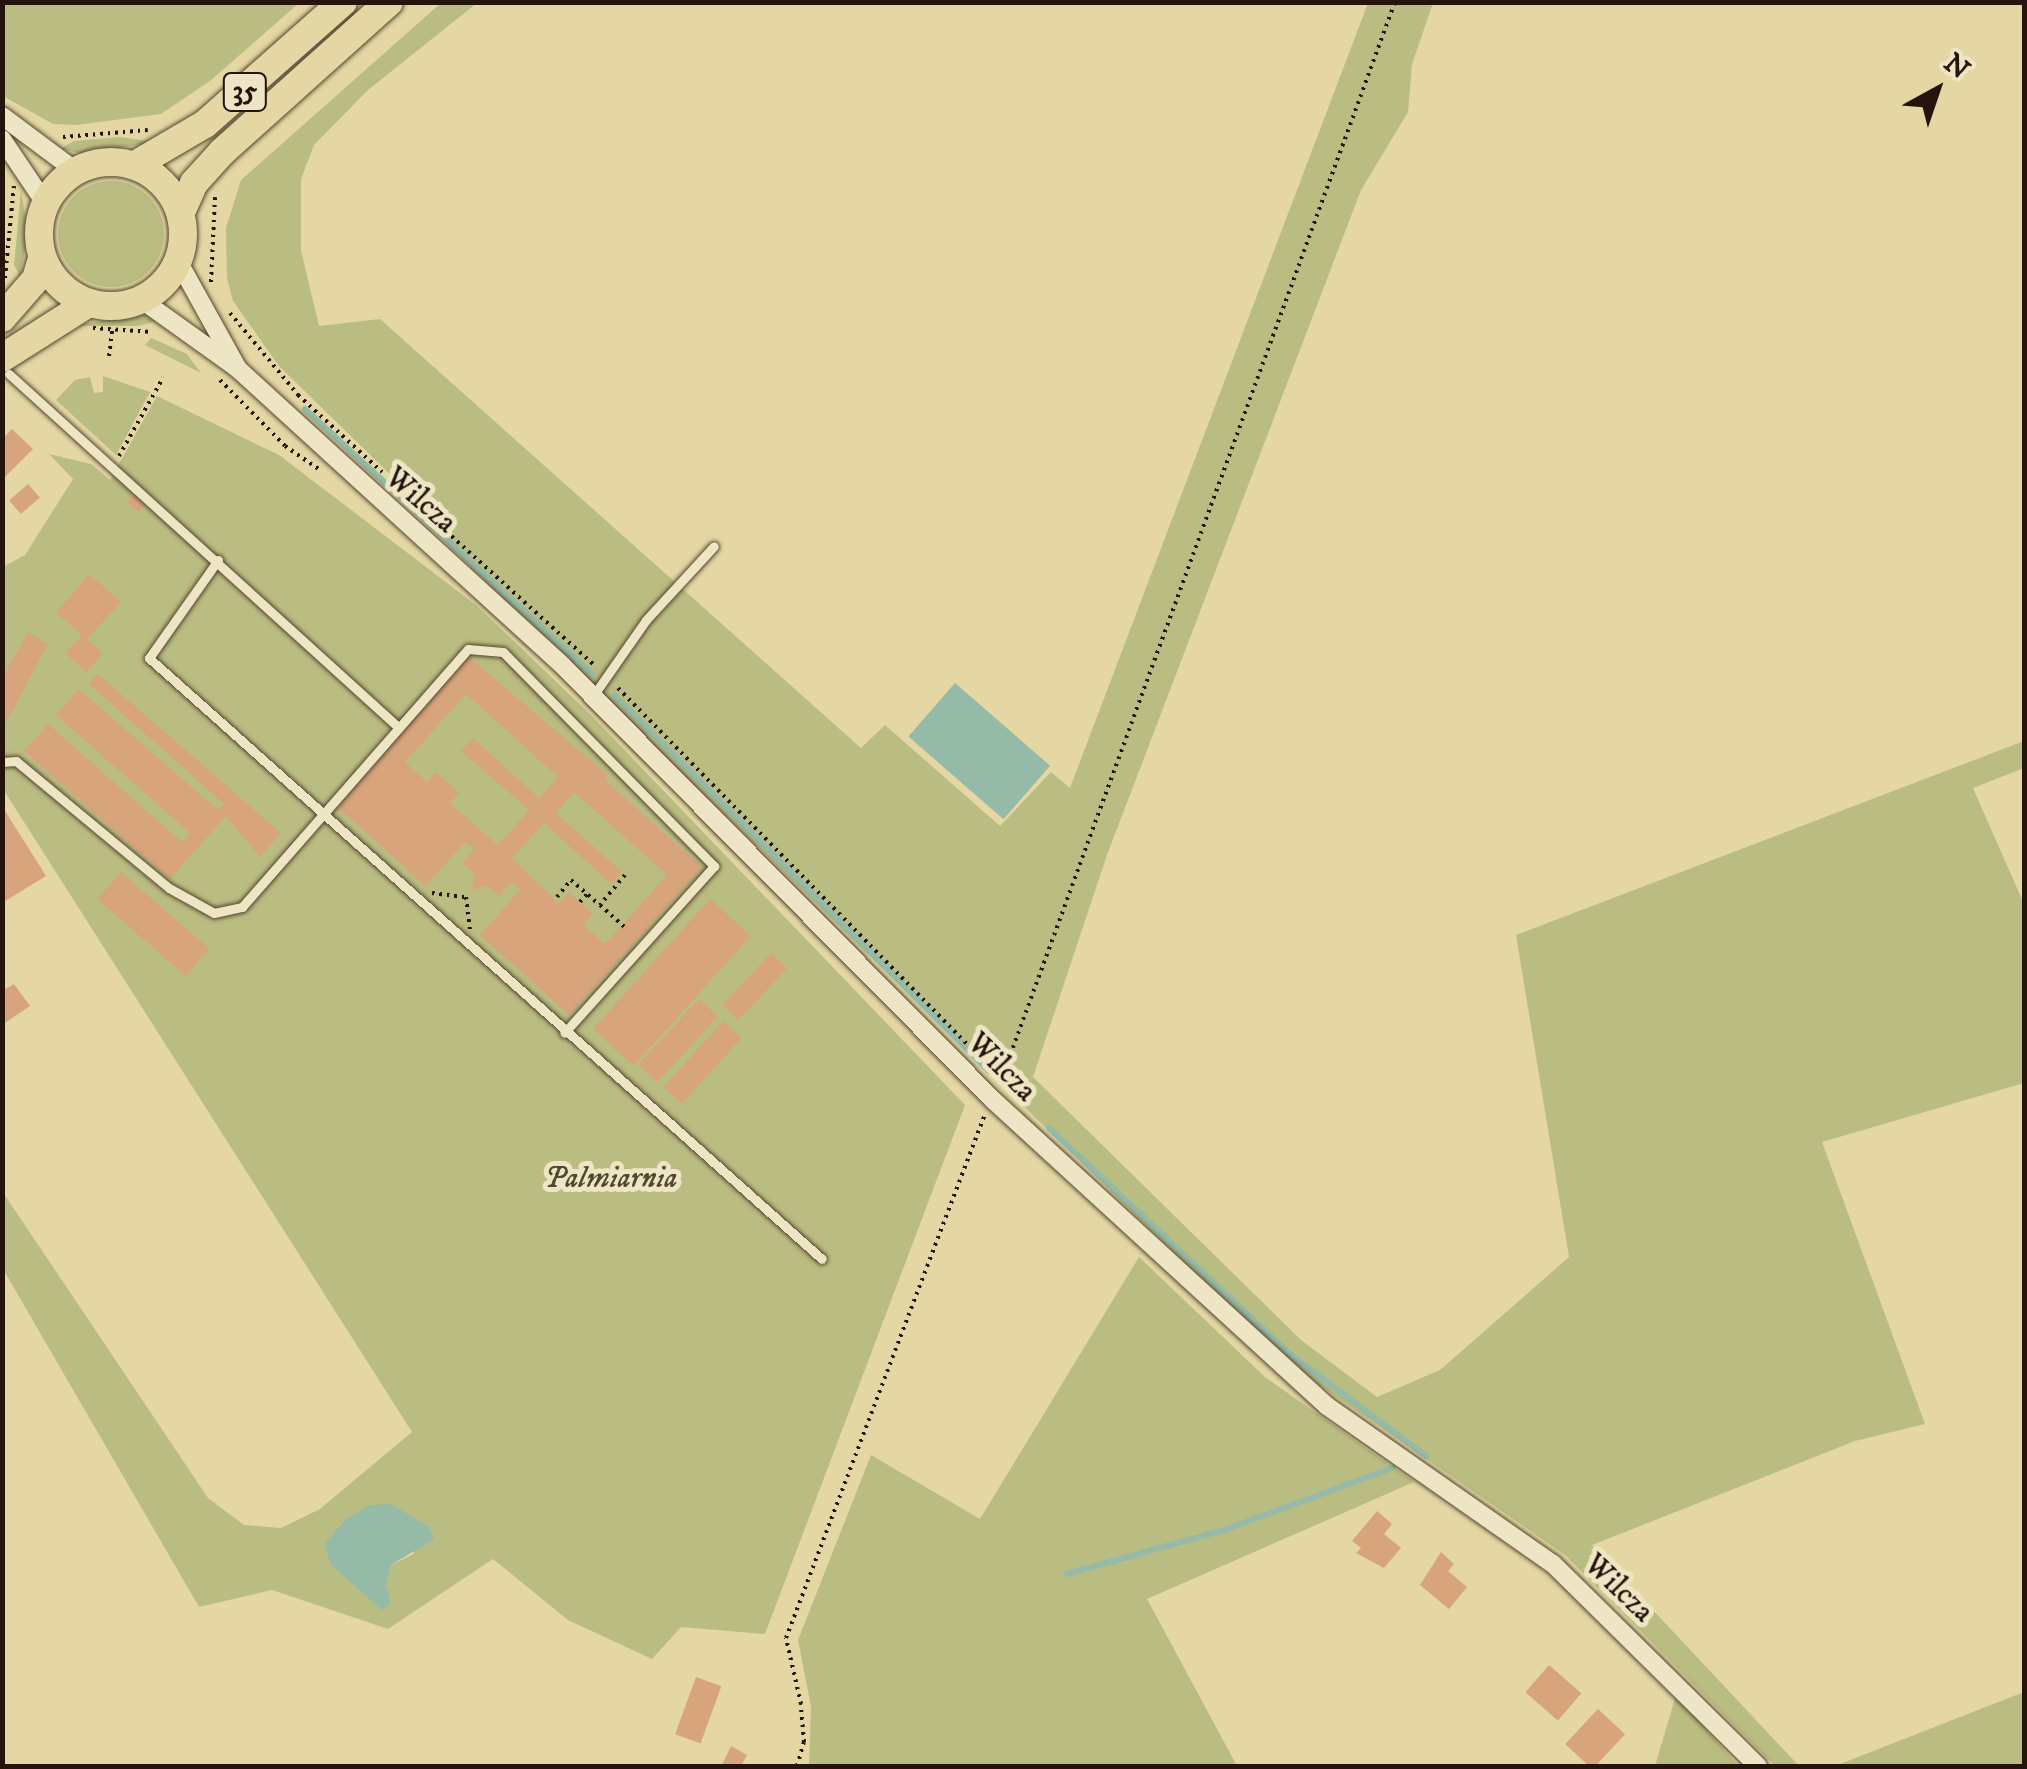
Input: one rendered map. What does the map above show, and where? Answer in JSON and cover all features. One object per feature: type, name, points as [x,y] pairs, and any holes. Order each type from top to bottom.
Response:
[{"type":"main road","name":"35","points":[[78,172],[114,162],[134,165],[205,124],[344,2]]},
{"type":"main road","name":"35","points":[[177,259],[182,210],[222,152],[386,4]]},
{"type":"main road","points":[[134,165],[162,180],[182,210]]},
{"type":"main road","points":[[2,318],[36,279],[47,206],[78,172]]},
{"type":"main road","points":[[42,258],[55,284],[87,304]]},
{"type":"main road","points":[[6,366],[87,304],[139,298],[164,281],[177,259]]},
{"type":"street","points":[[2,116],[78,172]]},
{"type":"street","points":[[2,139],[47,206]]},
{"type":"street","name":"Wilcza","points":[[177,259],[238,369]]},
{"type":"street","name":"Wilcza","points":[[139,298],[238,369],[592,696],[993,1100],[1327,1406],[1552,1564],[1758,1766]]},
{"type":"lane","points":[[6,366],[397,726]]},
{"type":"lane","points":[[592,696],[646,620],[714,546]]},
{"type":"lane","points":[[218,560],[150,658],[822,1259]]},
{"type":"lane","points":[[2,762],[16,760],[169,888],[214,913],[242,907],[468,649],[503,652],[564,707],[592,749],[714,866],[564,1032]]},
{"type":"path","points":[[1002,1076],[1395,2]]},
{"type":"path","points":[[2,184],[9,189]]},
{"type":"path","points":[[211,284],[215,189]]},
{"type":"path","points":[[110,356],[112,330]]},
{"type":"path","points":[[114,464],[163,378]]},
{"type":"path","points":[[232,397],[285,446]]},
{"type":"path","points":[[600,905],[625,875]]},
{"type":"path","points":[[556,897],[571,880],[627,929]]},
{"type":"path","points":[[421,902],[446,890],[466,897]]},
{"type":"path","points":[[466,897],[472,890]]},
{"type":"path","points":[[580,902],[588,894]]},
{"type":"path","points":[[463,941],[473,916],[466,897]]},
{"type":"path","points":[[797,1766],[804,1742],[801,1704],[786,1638],[974,1131],[993,1100]]},
{"type":"green space","points":[[3,2],[299,3],[210,81],[161,114],[76,125],[53,124],[3,96]]},
{"type":"green space","points":[[441,3],[477,3],[368,90],[314,145],[301,179],[301,250],[319,326],[380,319],[861,748],[885,725],[1000,826],[1051,772],[1070,788],[1368,3],[1433,3],[1412,64],[1408,112],[1361,190],[1107,855],[1033,1077],[1301,1340],[1377,1397],[1440,1370],[1569,1257],[1516,935],[2024,741],[2024,768],[1973,788],[2024,904],[2024,1083],[1822,1142],[1925,1424],[1855,1441],[1592,1545],[1799,1766],[1775,1766],[1565,1555],[1285,1361],[435,532],[438,521],[279,366],[233,301],[227,278],[226,228],[241,180]]},
{"type":"green space","points":[[120,137],[154,142],[85,154],[60,149],[74,141]]},
{"type":"green space","points":[[111,181],[131,185],[149,196],[160,214],[164,234],[160,254],[149,272],[131,283],[111,287],[91,283],[73,272],[62,254],[58,234],[62,214],[73,196],[91,185]]},
{"type":"green space","points":[[21,190],[28,233],[20,276],[14,265]]},
{"type":"green space","points":[[141,314],[162,320],[138,326],[72,326]]},
{"type":"green space","points":[[151,338],[187,354],[201,373],[145,345]]},
{"type":"green space","points":[[103,376],[150,392],[116,455],[56,400],[75,380],[90,377],[94,393],[103,392]]},
{"type":"green space","name":"Palmiarnia","points":[[157,396],[279,455],[476,605],[592,716],[965,1105],[765,1634],[681,1627],[652,1659],[568,1620],[493,1559],[388,1629],[272,1590],[199,1607],[3,1269],[2,1191],[208,1498],[244,1525],[281,1528],[320,1509],[412,1432],[3,789],[3,567],[25,555],[73,479],[49,454],[91,464],[110,480]],"holes":[[[391,1504],[414,1554],[391,1565],[386,1586]]]},
{"type":"green space","points":[[1139,1257],[1265,1377],[1414,1482],[1147,1599],[1237,1766],[809,1766],[811,1707],[798,1640],[871,1455],[980,1519]]},
{"type":"green space","points":[[2024,1692],[2024,1766],[1835,1766]]},
{"type":"green space","points":[[1676,1695],[1738,1766],[1655,1766]]},
{"type":"shaded area","points":[[955,683],[1050,766],[1004,819],[908,737]]},
{"type":"shaded area","points":[[391,1504],[429,1527],[434,1539],[391,1565],[386,1586],[391,1603],[382,1610],[330,1564],[325,1543],[345,1520],[370,1505]]},
{"type":"building","points":[[12,429],[33,449],[2,480],[2,439]]},
{"type":"building","points":[[28,484],[40,498],[21,514],[9,500]]},
{"type":"building","points":[[134,494],[145,504],[138,512],[127,502]]},
{"type":"building","points":[[89,574],[121,602],[87,639],[103,653],[86,672],[65,653],[82,635],[56,613]]},
{"type":"building","points":[[28,632],[48,644],[2,730],[2,679]]},
{"type":"building","points":[[469,657],[608,775],[604,779],[702,867],[569,1015],[480,935],[520,890],[512,882],[499,896],[487,886],[472,890],[474,873],[462,863],[474,849],[465,842],[426,886],[337,807]],"holes":[[[466,694],[558,777],[539,798],[473,738],[461,751],[529,810],[498,845],[450,803],[459,793],[436,772],[427,782],[405,762]],[[574,792],[667,875],[605,944],[584,925],[593,914],[569,892],[559,903],[512,858],[544,823],[611,884],[622,872],[556,813]]]},
{"type":"building","points":[[98,674],[281,833],[260,857],[226,816],[170,879],[24,751],[48,724],[182,842],[190,833],[56,715],[79,689],[218,810],[224,804],[89,684]]},
{"type":"building","points":[[2,806],[46,876],[2,903]]},
{"type":"building","points":[[121,872],[209,949],[186,976],[97,899]]},
{"type":"building","points":[[710,899],[751,936],[634,1066],[593,1029]]},
{"type":"building","points":[[771,953],[787,968],[739,1020],[723,1005]]},
{"type":"building","points":[[14,984],[30,1006],[2,1025],[2,991]]},
{"type":"building","points":[[699,999],[718,1017],[657,1082],[638,1064]]},
{"type":"building","points":[[723,1021],[742,1038],[682,1104],[663,1087]]},
{"type":"building","points":[[1377,1511],[1392,1524],[1384,1534],[1401,1548],[1384,1568],[1356,1553],[1361,1548],[1352,1541]]},
{"type":"building","points":[[1441,1552],[1454,1564],[1448,1571],[1467,1587],[1449,1609],[1420,1585]]},
{"type":"building","points":[[1549,1665],[1581,1693],[1558,1720],[1525,1692]]},
{"type":"building","points":[[696,1677],[721,1686],[701,1744],[675,1734]]},
{"type":"building","points":[[1598,1709],[1625,1734],[1595,1766],[1589,1766],[1565,1744]]},
{"type":"building","points":[[731,1746],[747,1755],[741,1766],[722,1765]]},
{"type":"waterway","points":[[305,409],[592,674]]},
{"type":"waterway","points":[[615,696],[989,1071]]},
{"type":"waterway","points":[[1049,1128],[1291,1355],[1426,1456]]},
{"type":"waterway","points":[[1067,1574],[1227,1529],[1392,1468]]}]
